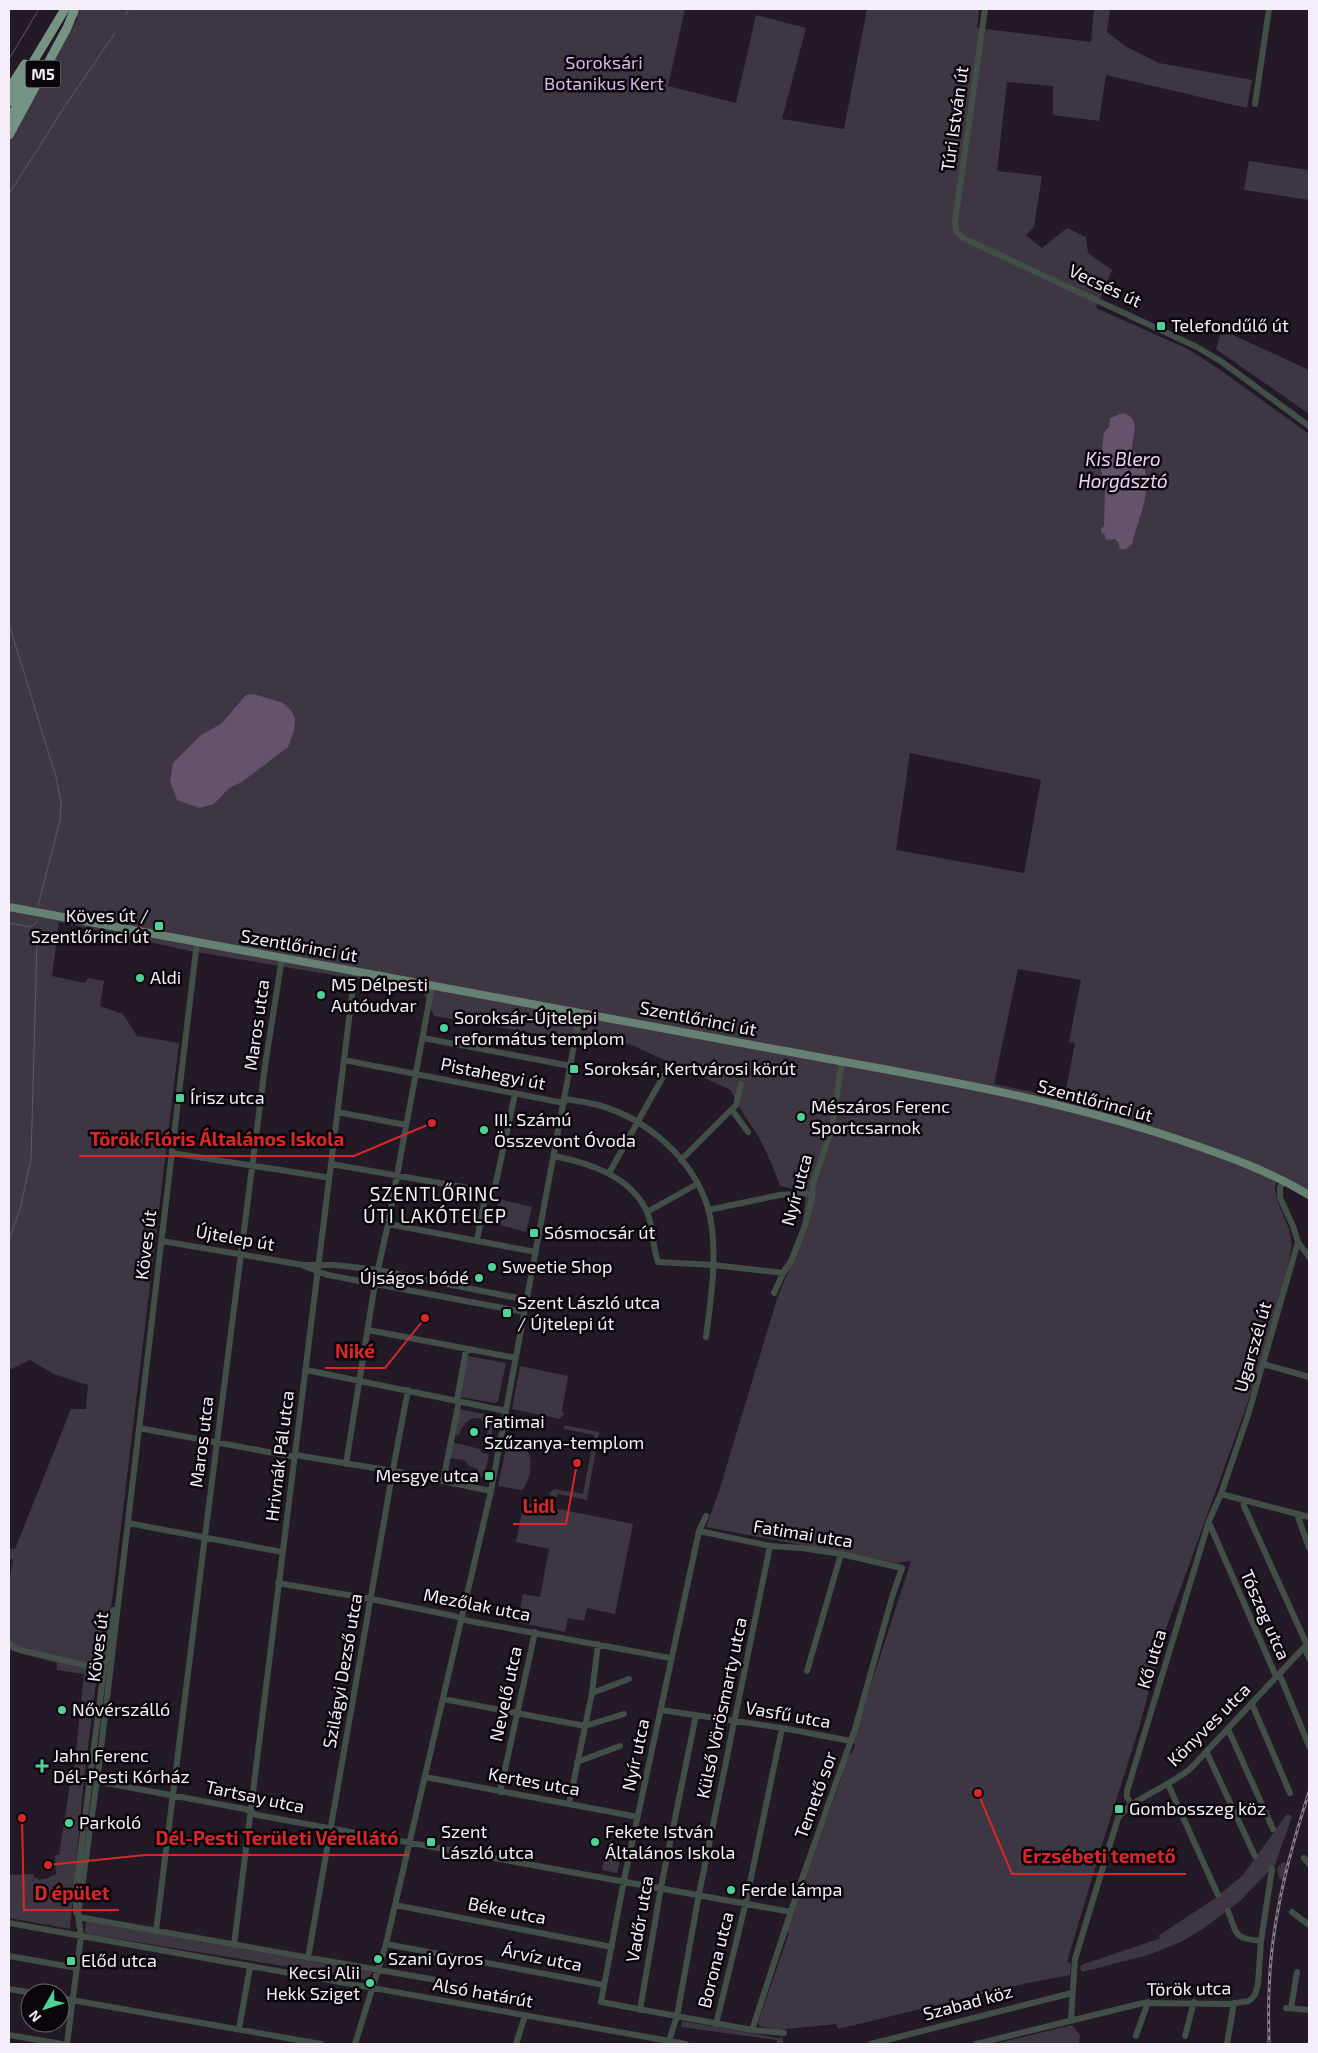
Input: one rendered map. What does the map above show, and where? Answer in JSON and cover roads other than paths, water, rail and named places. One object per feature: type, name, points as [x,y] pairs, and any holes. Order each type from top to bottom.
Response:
[{"type":"highway","name":"M5","points":[[9,89],[48,30],[71,10]]},
{"type":"highway","name":"M5","points":[[9,119],[71,10]]},
{"type":"highway","name":"M5","points":[[9,135],[64,35],[71,10]]},
{"type":"highway","name":"M5","points":[[9,102],[58,20]]},
{"type":"main road","name":"Szentlőrinci út","points":[[9,907],[924,1076],[1064,1106],[1136,1126],[1218,1153],[1259,1168],[1309,1195]]},
{"type":"street","name":"Túri István út","points":[[957,233],[955,222],[985,9]]},
{"type":"street","points":[[1255,104],[1269,9]]},
{"type":"street","name":"Vecsés út","points":[[957,233],[966,239],[1197,347],[1222,362],[1309,426]]},
{"type":"street","name":"Köves út","points":[[93,1780],[91,1772],[128,1523],[198,942]]},
{"type":"street","name":"Maros utca","points":[[156,1931],[241,1254],[282,958]]},
{"type":"street","name":"Hrivnák Pál utca","points":[[234,1945],[355,971]]},
{"type":"street","points":[[346,1464],[375,1283],[388,1224],[432,986]]},
{"type":"street","points":[[356,2044],[380,1970],[491,1491],[580,1013]]},
{"type":"street","points":[[423,1038],[571,1066]]},
{"type":"street","name":"Pistahegyi út","points":[[344,1060],[514,1094],[598,1105],[638,1122],[665,1142],[690,1171],[708,1210],[713,1265],[706,1338]]},
{"type":"street","name":"Nyír utca","points":[[774,1293],[783,1273],[792,1262],[804,1228],[813,1183],[832,1128],[842,1062]]},
{"type":"street","points":[[609,1173],[664,1075],[675,1066],[689,1070]]},
{"type":"street","points":[[681,1160],[732,1110],[738,1099],[741,1084]]},
{"type":"street","points":[[331,1164],[486,1192],[492,1191],[495,1187],[514,1094]]},
{"type":"street","points":[[732,1110],[748,1132]]},
{"type":"street","points":[[337,1112],[406,1125]]},
{"type":"street","points":[[172,1153],[326,1177]]},
{"type":"street","points":[[554,1156],[573,1160],[609,1173],[621,1180],[647,1212],[658,1262],[713,1265],[783,1273]]},
{"type":"street","points":[[1284,1180],[1280,1188],[1280,1198],[1298,1242],[1309,1257]]},
{"type":"street","points":[[647,1212],[697,1184]]},
{"type":"street","points":[[477,1240],[486,1192]]},
{"type":"street","points":[[708,1210],[780,1195],[812,1192]]},
{"type":"street","points":[[388,1224],[536,1252]]},
{"type":"street","name":"Újtelep út","points":[[162,1241],[303,1266],[318,1273],[524,1312]]},
{"type":"street","name":"Ugarszél út","points":[[1209,1522],[1221,1494],[1263,1364],[1298,1242]]},
{"type":"street","name":"Újtelep út","points":[[303,1266],[334,1265],[378,1270],[527,1300]]},
{"type":"street","points":[[368,1330],[516,1358]]},
{"type":"street","points":[[443,1481],[466,1350]]},
{"type":"street","points":[[1263,1364],[1309,1377]]},
{"type":"street","points":[[306,1370],[506,1410]]},
{"type":"street","name":"Szilágyi Dezső utca","points":[[308,1958],[408,1390]]},
{"type":"street","points":[[139,1428],[491,1491]]},
{"type":"street","points":[[1221,1494],[1309,1517]]},
{"type":"street","points":[[1243,1500],[1244,1506],[1307,1645],[1309,1658]]},
{"type":"street","points":[[1296,1514],[1309,1548]]},
{"type":"street","name":"Nyír utca","points":[[640,2010],[601,2002],[670,1658],[698,1531],[706,1516]]},
{"type":"street","name":"Tószeg utca","points":[[1209,1522],[1211,1532],[1275,1674],[1280,1678],[1309,1746]]},
{"type":"street","name":"Kő utca","points":[[1132,1805],[1127,1797],[1127,1791],[1209,1522]]},
{"type":"street","points":[[128,1523],[282,1552]]},
{"type":"street","name":"Fatimai utca","points":[[698,1531],[770,1546],[802,1548],[841,1554],[902,1568]]},
{"type":"street","name":"Külső Vörösmarty utca","points":[[668,2043],[676,2019],[699,1894],[770,1546]]},
{"type":"street","points":[[807,1670],[841,1554]]},
{"type":"street","name":"Temető sor","points":[[752,2030],[791,1912],[852,1741],[902,1568]]},
{"type":"street","name":"Mezőlak utca","points":[[278,1584],[370,1599],[670,1658]]},
{"type":"street","name":"Nevelő utca","points":[[500,1792],[535,1632]]},
{"type":"street","points":[[9,1644],[20,1650],[107,1670]]},
{"type":"street","points":[[569,1804],[592,1693],[598,1644]]},
{"type":"street","name":"Könyves utca","points":[[1071,2020],[1075,1959],[1118,1818],[1132,1805],[1185,1773],[1307,1645]]},
{"type":"street","name":"Köves út","points":[[66,2044],[81,1936],[78,1916],[75,1911],[107,1670]]},
{"type":"street","points":[[592,1693],[629,1679]]},
{"type":"street","points":[[443,1699],[585,1726],[624,1714]]},
{"type":"street","points":[[1252,1704],[1290,1793]]},
{"type":"street","name":"Vasfű utca","points":[[661,1710],[782,1728],[852,1741]]},
{"type":"street","name":"Vadőr utca","points":[[640,2010],[660,1887],[696,1715]]},
{"type":"street","name":"Borona utca","points":[[716,2024],[746,1902],[782,1728]]},
{"type":"street","points":[[1228,1729],[1273,1829]]},
{"type":"street","points":[[577,1762],[620,1746]]},
{"type":"street","points":[[1207,1752],[1255,1856]]},
{"type":"street","name":"Kertes utca","points":[[425,1777],[638,1817]]},
{"type":"street","name":"Tartsay utca","points":[[93,1780],[332,1828],[746,1902],[791,1912]]},
{"type":"street","points":[[1168,1784],[1218,1895]]},
{"type":"street","points":[[1304,1858],[1309,1864]]},
{"type":"street","points":[[1228,1911],[1238,1936],[1242,1939],[1261,1941],[1272,1869]]},
{"type":"street","name":"Béke utca","points":[[395,1905],[612,1947]]},
{"type":"street","points":[[1292,1912],[1309,1925]]},
{"type":"street","name":"Alsó határút","points":[[78,1916],[436,1980]]},
{"type":"street","name":"Alsó határút","points":[[9,1923],[668,2043],[686,2044]]},
{"type":"street","name":"Török utca","points":[[1071,2020],[1148,2002],[1234,2004],[1249,2001],[1255,1995],[1258,1984],[1261,1941]]},
{"type":"street","name":"Árvíz utca","points":[[386,1944],[604,1985]]},
{"type":"street","points":[[9,1956],[77,1968]]},
{"type":"street","points":[[239,2029],[250,1967]]},
{"type":"street","points":[[1297,1972],[1288,2008],[1309,2010]]},
{"type":"street","name":"Szabad köz","points":[[871,2044],[1072,1993]]},
{"type":"street","points":[[72,2000],[321,2044]]},
{"type":"street","points":[[1136,2036],[1148,2002]]},
{"type":"street","points":[[1185,2036],[1194,2002]]},
{"type":"street","points":[[1227,2044],[1234,2004]]},
{"type":"street","points":[[640,2010],[676,2019],[784,2033]]},
{"type":"street","points":[[516,2044],[524,2016]]},
{"type":"street","points":[[976,2044],[1071,2020]]},
{"type":"street","points":[[9,2035],[62,2044]]},
{"type":"water","name":"Kis Blero Horgásztó","points":[[1123,413],[1129,415],[1134,423],[1132,449],[1141,460],[1147,483],[1146,495],[1132,544],[1126,549],[1120,549],[1115,539],[1106,540],[1104,533],[1102,534],[1105,487],[1101,471],[1104,432],[1109,427],[1110,418]]},
{"type":"water","points":[[254,694],[283,703],[291,710],[295,719],[294,731],[288,747],[242,782],[229,788],[214,804],[200,808],[177,800],[170,781],[173,763],[201,735],[221,724],[246,695]]},
{"type":"waterway","points":[[9,59],[39,9]]},
{"type":"waterway","points":[[126,14],[129,9]]},
{"type":"waterway","points":[[9,194],[65,106],[115,33]]},
{"type":"waterway","points":[[9,624],[56,777],[61,803],[60,820],[38,906]]},
{"type":"waterway","points":[[9,923],[30,927],[36,923],[37,919]]},
{"type":"waterway","points":[[9,1240],[20,1209],[31,1159],[37,942]]},
{"type":"railway","points":[[1269,2044],[1270,1968],[1277,1917],[1287,1867],[1309,1792]]},
{"type":"place","name":"Telefondűlő út","points":[[1161,326]]},
{"type":"place","name":"Köves út / Szentlőrinci út","points":[[159,926]]},
{"type":"place","name":"Aldi","points":[[140,978]]},
{"type":"place","name":"M5 Délpesti Autóudvar","points":[[321,995]]},
{"type":"place","name":"Soroksár-Újtelepi református templom","points":[[444,1028]]},
{"type":"place","name":"Soroksár, Kertvárosi körút","points":[[574,1069]]},
{"type":"place","name":"Írisz utca","points":[[180,1098]]},
{"type":"place","name":"Mészáros Ferenc Sportcsarnok","points":[[801,1117]]},
{"type":"place","name":"Török Flóris Általános Iskola","points":[[432,1123]]},
{"type":"place","name":"III. Számú Összevont Óvoda","points":[[484,1130]]},
{"type":"place","name":"Sósmocsár út","points":[[534,1233]]},
{"type":"place","name":"Sweetie Shop","points":[[492,1267]]},
{"type":"place","name":"Újságos bódé","points":[[479,1278]]},
{"type":"place","name":"Szent László utca / Újtelepi út","points":[[507,1313]]},
{"type":"place","name":"Niké","points":[[425,1318]]},
{"type":"place","name":"Fatimai Szűzanya-templom","points":[[474,1432]]},
{"type":"place","name":"Lidl","points":[[577,1463]]},
{"type":"place","name":"Mesgye utca","points":[[489,1476]]},
{"type":"place","name":"Nővérszálló","points":[[62,1710]]},
{"type":"place","name":"Jahn Ferenc Dél-Pesti Kórház","points":[[42,1766]]},
{"type":"place","name":"Erzsébeti temető","points":[[978,1793]]},
{"type":"place","name":"Gombosszeg köz","points":[[1119,1809]]},
{"type":"place","name":"D épület","points":[[22,1818]]},
{"type":"place","name":"Parkoló","points":[[69,1823]]},
{"type":"place","name":"Szent László utca","points":[[431,1842]]},
{"type":"place","name":"Fekete István Általános Iskola","points":[[595,1842]]},
{"type":"place","name":"Dél-Pesti Területi Vérellátó","points":[[48,1865]]},
{"type":"place","name":"Ferde lámpa","points":[[731,1890]]},
{"type":"place","name":"Szani Gyros","points":[[378,1959]]},
{"type":"place","name":"Előd utca","points":[[71,1961]]},
{"type":"place","name":"Kecsi Alii Hekk Sziget","points":[[370,1983]]},
{"type":"district","name":"SZENTLŐRINC ÚTI LAKÓTELEP","points":[[435,1205]]},
{"type":"park label","name":"Soroksári Botanikus Kert","points":[[604,73]]}]
